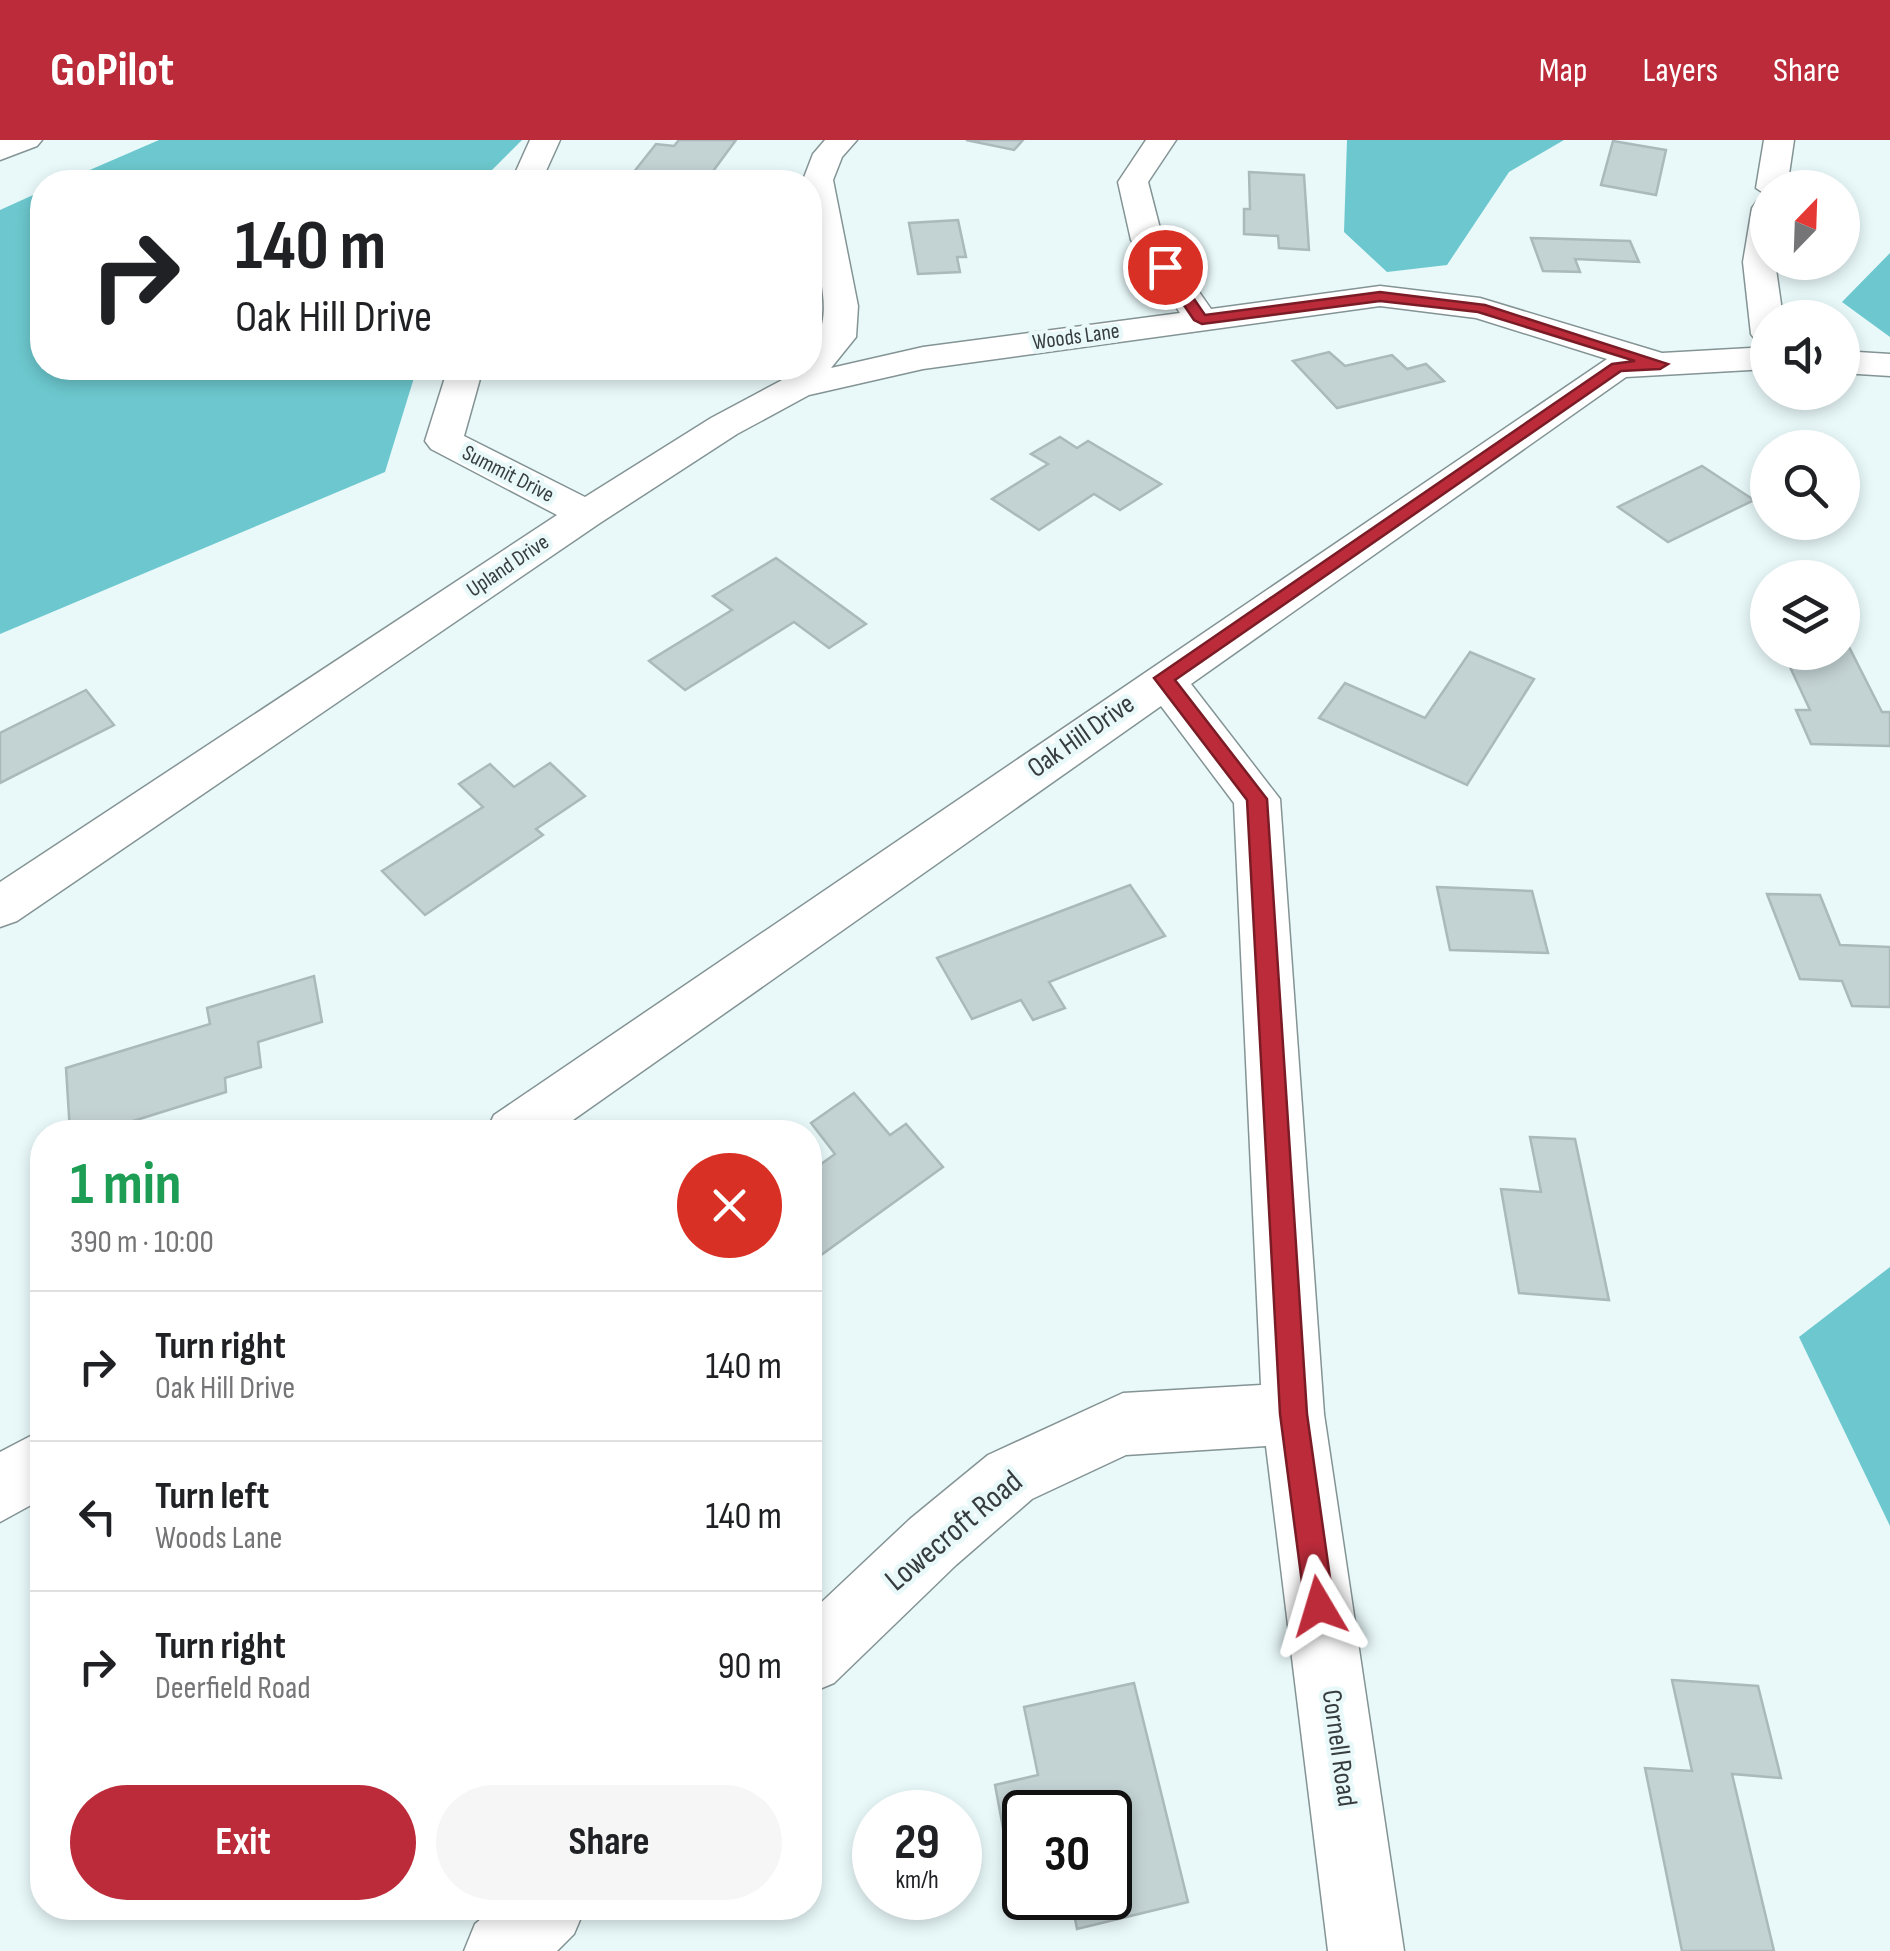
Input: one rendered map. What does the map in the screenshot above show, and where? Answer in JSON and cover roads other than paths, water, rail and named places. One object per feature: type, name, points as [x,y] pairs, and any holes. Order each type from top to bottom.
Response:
[{"type":"street","points":[[0,151],[27,140]]},
{"type":"street","points":[[531,170],[545,140]]},
{"type":"street","name":"Upland Drive","points":[[822,170],[828,154],[842,140]]},
{"type":"street","points":[[1161,140],[1133,182],[1147,240],[1202,320]]},
{"type":"street","points":[[1774,170],[1779,140]]},
{"type":"street","name":"Upland Drive","points":[[822,202],[841,306],[838,337],[822,357]]},
{"type":"street","name":"Woods Lane","points":[[798,387],[923,358],[1380,296],[1480,308],[1660,364],[1750,359]]},
{"type":"street","points":[[1860,363],[1890,364]]},
{"type":"street","name":"Oak Hill Drive","points":[[530,1120],[1617,367],[1660,364]]},
{"type":"street","name":"Summit Drive","points":[[462,380],[444,441],[586,514]]},
{"type":"street","name":"Upland Drive","points":[[0,907],[586,514],[724,426],[798,387],[804,380]]},
{"type":"street","name":"Cornell Road","points":[[1164,678],[1257,799],[1294,1414],[1366,1951]]},
{"type":"street","name":"Lowecroft Road","points":[[822,1648],[933,1542],[1010,1477],[1123,1424],[1294,1414]]},
{"type":"street","points":[[0,1490],[30,1469]]},
{"type":"street","points":[[502,1951],[535,1920]]}]
